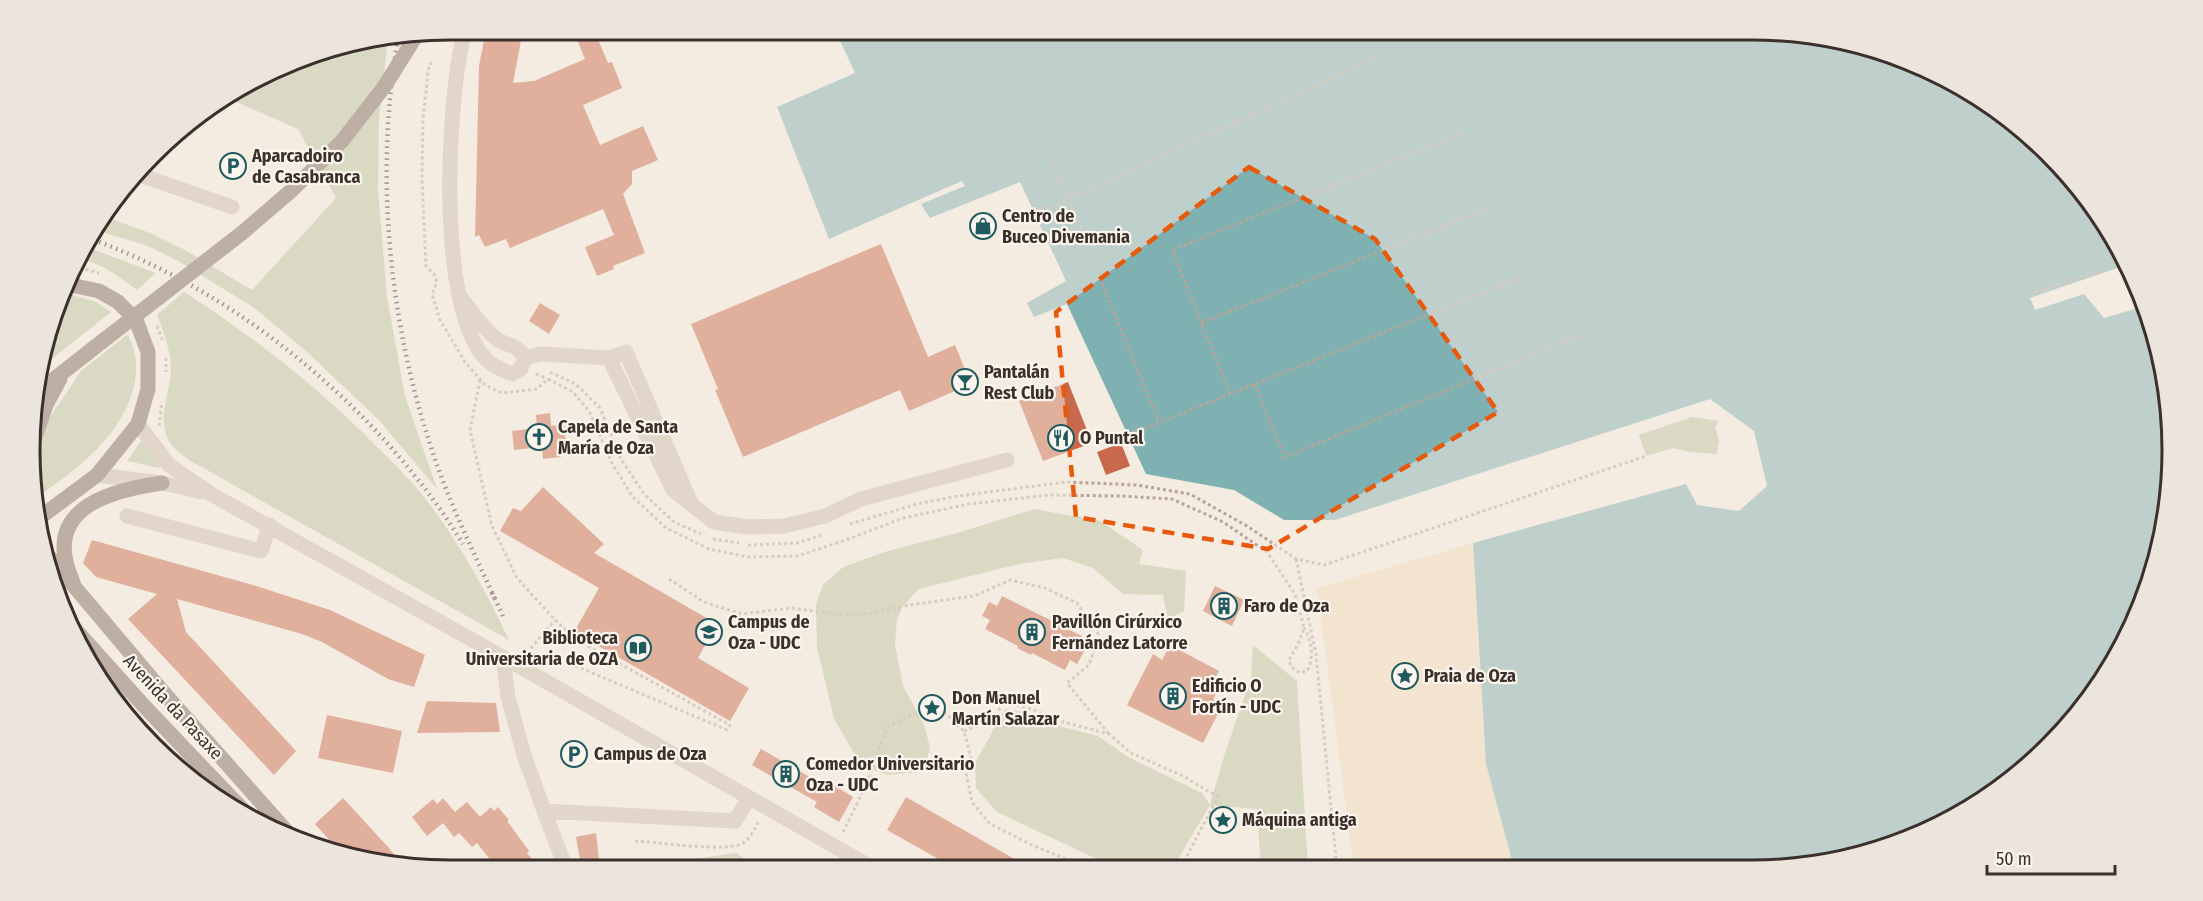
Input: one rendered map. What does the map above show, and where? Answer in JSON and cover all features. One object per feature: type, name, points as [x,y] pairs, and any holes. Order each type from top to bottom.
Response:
[{"type":"main road","points":[[46,386],[242,233],[292,190],[342,141],[384,87],[412,42]]},
{"type":"main road","points":[[45,513],[97,475],[138,424],[148,389],[148,352],[136,320],[118,302],[99,291],[76,286]]},
{"type":"main road","points":[[47,377],[67,370]]},
{"type":"main road","points":[[42,419],[52,391],[67,370]]},
{"type":"main road","points":[[77,593],[64,549],[70,524],[84,507],[105,496],[128,488],[162,483]]},
{"type":"main road","points":[[57,568],[279,822]]},
{"type":"main road","name":"Avenida da Pasaxe","points":[[91,646],[229,795]]},
{"type":"street","points":[[459,295],[478,321],[497,339],[520,349],[525,358],[521,369],[512,374],[500,369],[485,358],[467,328],[459,295],[450,215],[451,132],[462,40]]},
{"type":"street","points":[[145,177],[232,207]]},
{"type":"street","points":[[525,358],[541,354],[609,358],[673,490],[714,522],[748,527],[784,526],[825,516],[861,499],[1007,460]]},
{"type":"street","points":[[138,424],[169,465],[211,494],[504,657],[858,860]]},
{"type":"street","points":[[97,475],[162,483],[211,494]]},
{"type":"street","points":[[127,516],[261,551],[270,525]]},
{"type":"street","points":[[504,657],[508,697],[524,755],[563,860]]},
{"type":"street","points":[[544,811],[735,821],[749,798]]},
{"type":"path","points":[[1035,214],[1376,58]]},
{"type":"path","points":[[432,63],[429,64],[423,118],[422,178],[426,266],[434,274],[437,282],[432,294],[440,320],[465,362],[485,385],[502,393],[537,388],[548,379],[573,392],[589,411],[612,463],[632,496],[666,528],[709,549],[748,557],[797,556],[903,518],[969,504],[1050,495],[1172,499],[1223,522],[1267,552],[1295,594],[1304,628],[1310,633],[1311,664],[1307,671],[1300,673],[1291,667],[1289,660],[1304,628]]},
{"type":"path","points":[[1230,394],[1172,250],[1463,133]]},
{"type":"path","points":[[1053,165],[1090,246]]},
{"type":"path","points":[[1201,323],[1489,208]]},
{"type":"path","points":[[2035,291],[2097,272],[2098,275]]},
{"type":"path","points":[[1128,435],[1522,277]]},
{"type":"path","points":[[1100,278],[1160,422]]},
{"type":"path","points":[[1254,384],[1285,458],[1583,334]]},
{"type":"path","points":[[541,354],[550,371],[576,384],[600,408],[621,459],[644,494],[674,522],[717,541],[751,545],[798,543],[820,535]]},
{"type":"path","points":[[485,358],[470,430],[492,526],[517,578],[555,620],[577,640],[730,725],[728,730],[557,658],[550,670]]},
{"type":"path","points":[[843,526],[917,504],[958,496],[1066,482],[1136,485],[1190,494],[1247,526],[1296,559],[1324,565],[1646,456]]},
{"type":"path","points":[[1296,559],[1316,654],[1336,860]]},
{"type":"path","points":[[669,579],[704,602],[742,614],[791,608],[835,614],[868,614],[903,606],[974,596],[1010,580],[1045,588],[1077,603],[1099,635],[1089,665],[1067,683],[1109,734],[1131,753],[1183,776],[1218,797],[1185,860]]},
{"type":"path","points":[[525,656],[555,620]]},
{"type":"path","points":[[964,731],[993,720],[1004,701],[1034,710],[1052,719],[1109,734]]},
{"type":"path","points":[[842,834],[868,781],[887,727],[913,714],[944,712],[964,731],[971,758],[966,772],[972,802],[990,824],[1069,860]]},
{"type":"path","points":[[635,841],[721,847],[741,844],[752,834],[766,808]]},
{"type":"highlighted area","points":[[1249,167],[1375,239],[1498,412],[1268,549],[1076,517],[1056,312]]},
{"type":"green space","points":[[387,45],[379,119],[378,191],[387,297],[405,396],[437,489],[379,420],[306,351],[253,307],[180,262],[148,246],[103,233],[112,219],[150,233],[185,250],[252,290],[336,198],[298,129],[235,102],[269,83],[319,62],[344,54]]},
{"type":"green space","points":[[93,249],[156,273],[137,290],[102,267],[87,261]]},
{"type":"green space","points":[[184,292],[260,345],[308,383],[392,461],[421,493],[455,541],[484,590],[509,640],[189,460],[174,447],[167,437],[164,421],[171,368],[166,341],[157,315]]},
{"type":"green space","points":[[72,295],[96,302],[111,312],[51,360],[54,344]]},
{"type":"green space","points":[[128,334],[135,353],[134,386],[117,425],[88,458],[43,493],[40,442],[48,420],[81,371]]},
{"type":"green space","points":[[1692,417],[1719,421],[1715,428],[1719,440],[1717,454],[1673,448],[1646,456],[1639,435]]},
{"type":"green space","points":[[141,441],[161,463],[159,468],[127,461]]},
{"type":"green space","points":[[1034,509],[1100,521],[1143,550],[1139,564],[1186,571],[1184,611],[1168,619],[1163,595],[1123,594],[1093,568],[1063,558],[1019,564],[919,589],[903,606],[897,619],[895,645],[903,686],[924,725],[930,747],[926,763],[916,772],[888,775],[862,766],[834,719],[817,647],[816,605],[823,585],[843,567],[888,551]]},
{"type":"green space","points":[[1253,645],[1297,681],[1307,860],[1260,860],[1257,809],[1210,805],[1251,678]]},
{"type":"green space","points":[[1005,709],[1032,714],[1063,727],[1098,736],[1128,757],[1202,793],[1210,805],[1178,860],[1099,860],[997,812],[976,788],[975,763]]},
{"type":"green space","points":[[736,853],[746,860],[687,860]]},
{"type":"sand","name":"Praia de Oza","points":[[1473,543],[1486,764],[1512,860],[1353,860],[1317,588]]},
{"type":"water","points":[[840,40],[1753,40],[1832,48],[1859,54],[1909,72],[1958,95],[2023,142],[2061,180],[2108,246],[2119,267],[2030,298],[2035,310],[2084,294],[2104,318],[2137,308],[2149,344],[2159,397],[2162,424],[2162,477],[2149,557],[2131,607],[2108,656],[2078,700],[2061,721],[2023,759],[1958,806],[1909,829],[1859,847],[1779,860],[1512,860],[1486,764],[1473,543],[1686,484],[1697,505],[1739,511],[1767,486],[1754,431],[1710,399],[1335,520],[1284,520],[1234,490],[1146,474],[1067,304],[1034,317],[1027,303],[1066,281],[1020,182],[930,218],[921,204],[965,186],[962,181],[829,239],[777,107],[855,73]]},
{"type":"building","points":[[484,40],[521,40],[513,83],[534,81],[585,59],[577,40],[598,40],[608,63],[612,62],[622,88],[583,105],[600,145],[643,126],[658,160],[632,171],[632,184],[623,194],[645,253],[613,266],[614,269],[597,276],[585,247],[614,235],[603,209],[510,248],[506,239],[485,247],[479,235],[475,237],[479,66]]},
{"type":"building","points":[[881,244],[928,357],[955,345],[971,384],[909,411],[900,390],[743,457],[691,324]]},
{"type":"building","points":[[540,303],[560,315],[549,334],[529,321]]},
{"type":"building","points":[[1068,382],[1092,443],[1043,461],[1019,401]]},
{"type":"building","name":"Capela de Santa María de Oza","points":[[550,413],[551,426],[564,424],[566,444],[559,444],[561,457],[543,459],[542,447],[514,450],[512,431],[537,428],[536,415]]},
{"type":"building","points":[[1121,443],[1130,466],[1106,475],[1097,452]]},
{"type":"building","points":[[543,487],[604,544],[594,553],[717,624],[698,658],[749,688],[730,721],[574,632],[599,588],[500,531],[513,508],[521,511]]},
{"type":"building","points":[[92,540],[253,585],[330,610],[425,655],[414,687],[388,679],[322,642],[302,634],[177,599],[186,632],[296,751],[274,775],[128,619],[157,594],[96,577],[83,563]]},
{"type":"building","name":"Faro de Oza","points":[[1215,586],[1244,600],[1232,626],[1203,611]]},
{"type":"building","name":"Pavillón Cirúrxico Fernández Latorre","points":[[1002,596],[1082,636],[1077,646],[1085,650],[1077,664],[1070,660],[1065,670],[1017,648],[1018,646],[985,629],[990,620],[982,616],[989,602],[997,606]]},
{"type":"building","name":"Edificio O Fortín - UDC","points":[[1170,645],[1219,671],[1210,688],[1217,692],[1213,699],[1223,704],[1203,743],[1127,705],[1153,654],[1162,660]]},
{"type":"building","points":[[427,701],[496,703],[500,732],[417,733]]},
{"type":"building","points":[[327,715],[402,731],[393,773],[318,758]]},
{"type":"building","points":[[761,749],[829,788],[831,784],[853,797],[839,822],[814,807],[817,802],[752,765]]},
{"type":"building","points":[[906,797],[1016,860],[940,860],[887,830]]},
{"type":"building","points":[[343,798],[396,857],[332,843],[315,824]]},
{"type":"building","points":[[443,798],[455,812],[467,802],[480,817],[491,807],[494,811],[498,807],[509,820],[507,821],[533,860],[490,860],[477,843],[472,847],[459,833],[454,837],[443,823],[427,836],[412,817],[433,799],[437,804]]},
{"type":"building","points":[[596,833],[599,860],[580,860],[576,837]]},
{"type":"railway","points":[[397,44],[390,95],[387,152],[392,267],[400,325],[427,436],[446,489],[496,601]]},
{"type":"railway","points":[[97,242],[143,261],[198,289],[250,322],[300,360],[347,402],[391,447],[429,495],[463,544]]},
{"type":"railway","points":[[492,593],[503,616]]},
{"type":"place","name":"Aparcadoiro de Casabranca","points":[[233,166]]},
{"type":"place","name":"Centro de Buceo Divemania","points":[[983,226]]},
{"type":"place","name":"Pantalán Rest Club","points":[[965,382]]},
{"type":"place","name":"Capela de Santa María de Oza","points":[[539,437]]},
{"type":"place","name":"O Puntal","points":[[1061,438]]},
{"type":"place","name":"Faro de Oza","points":[[1224,606]]},
{"type":"place","name":"Campus de Oza - UDC","points":[[709,632]]},
{"type":"place","name":"Pavillón Cirúrxico Fernández Latorre","points":[[1032,632]]},
{"type":"place","name":"Biblioteca Universitaria de OZA","points":[[638,648]]},
{"type":"place","name":"Praia de Oza","points":[[1405,676]]},
{"type":"place","name":"Edificio O Fortín - UDC","points":[[1173,696]]},
{"type":"place","name":"Don Manuel Martín Salazar","points":[[932,708]]},
{"type":"place","name":"Campus de Oza","points":[[574,754]]},
{"type":"place","name":"Comedor Universitario Oza - UDC","points":[[786,774]]},
{"type":"place","name":"Máquina antiga","points":[[1223,820]]}]
